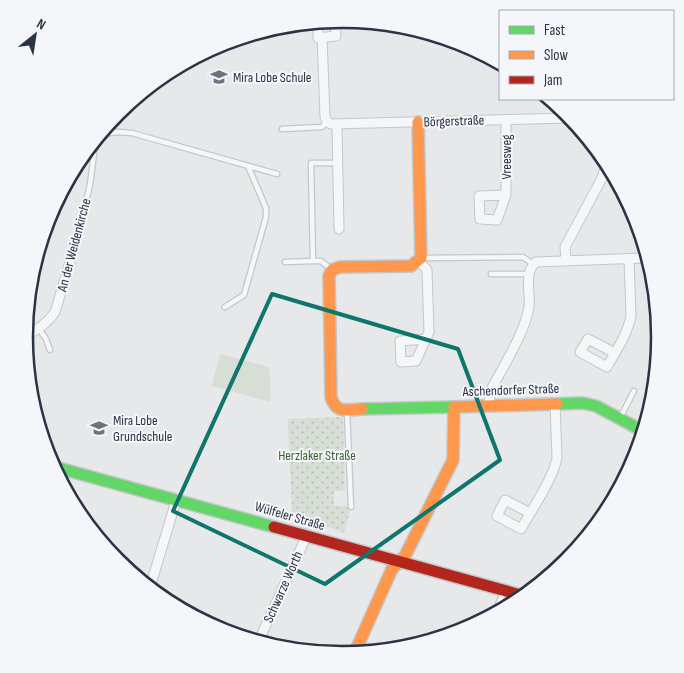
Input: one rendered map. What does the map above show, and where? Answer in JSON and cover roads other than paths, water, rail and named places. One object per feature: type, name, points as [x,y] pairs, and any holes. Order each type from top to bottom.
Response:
[{"type":"street","points":[[318,28],[318,38],[336,36],[336,28]]},
{"type":"street","points":[[322,37],[325,117],[327,122]]},
{"type":"street","name":"Börgerstraße","points":[[327,122],[337,125],[560,118]]},
{"type":"street","name":"Vreesweg","points":[[506,120],[506,195]]},
{"type":"street","points":[[418,122],[420,260],[427,270],[429,332],[427,340]]},
{"type":"street","points":[[337,125],[339,228]]},
{"type":"street","points":[[566,260],[565,247],[604,172]]},
{"type":"street","name":"An der Weidenkirche","points":[[33,331],[50,320],[55,312],[73,252]]},
{"type":"street","points":[[489,405],[490,392],[526,322],[530,305],[529,274],[533,264],[536,262],[566,260],[640,258]]},
{"type":"street","points":[[615,354],[631,316],[629,259]]},
{"type":"street","points":[[420,260],[411,266],[340,267],[332,270],[329,276],[331,397],[336,408],[347,409],[454,407]]},
{"type":"street","points":[[530,513],[556,464],[555,404]]},
{"type":"street","name":"Aschendorfer Straße","points":[[358,645],[392,569],[404,556],[453,460],[454,407],[590,404],[637,428]]},
{"type":"street","name":"Wülfeler Straße","points":[[63,469],[514,593]]},
{"type":"street","points":[[153,581],[176,501]]},
{"type":"street","name":"Schwarze Worth","points":[[261,635],[306,536]]},
{"type":"lane","points":[[282,129],[322,127],[327,122]]},
{"type":"lane","points":[[110,133],[132,133],[278,174]]},
{"type":"lane","name":"An der Weidenkirche","points":[[73,252],[90,185],[94,152]]},
{"type":"lane","points":[[313,261],[311,163],[338,163]]},
{"type":"lane","points":[[225,307],[244,295],[250,280],[266,216],[266,208],[248,166]]},
{"type":"lane","points":[[420,260],[523,257],[533,264]]},
{"type":"lane","points":[[285,262],[321,261],[332,270]]},
{"type":"lane","points":[[491,274],[529,274]]},
{"type":"lane","points":[[33,334],[46,339],[50,350]]},
{"type":"lane","points":[[620,419],[634,391]]},
{"type":"lane","points":[[347,409],[351,507]]},
{"type":"lane","points":[[501,601],[505,591]]},
{"type":"place","name":"Mira Lobe Schule","points":[[219,77]]},
{"type":"place","name":"Mira Lobe Grundschule","points":[[99,428]]},
{"type":"park label","name":"Herzlaker Straße","points":[[317,455]]}]
